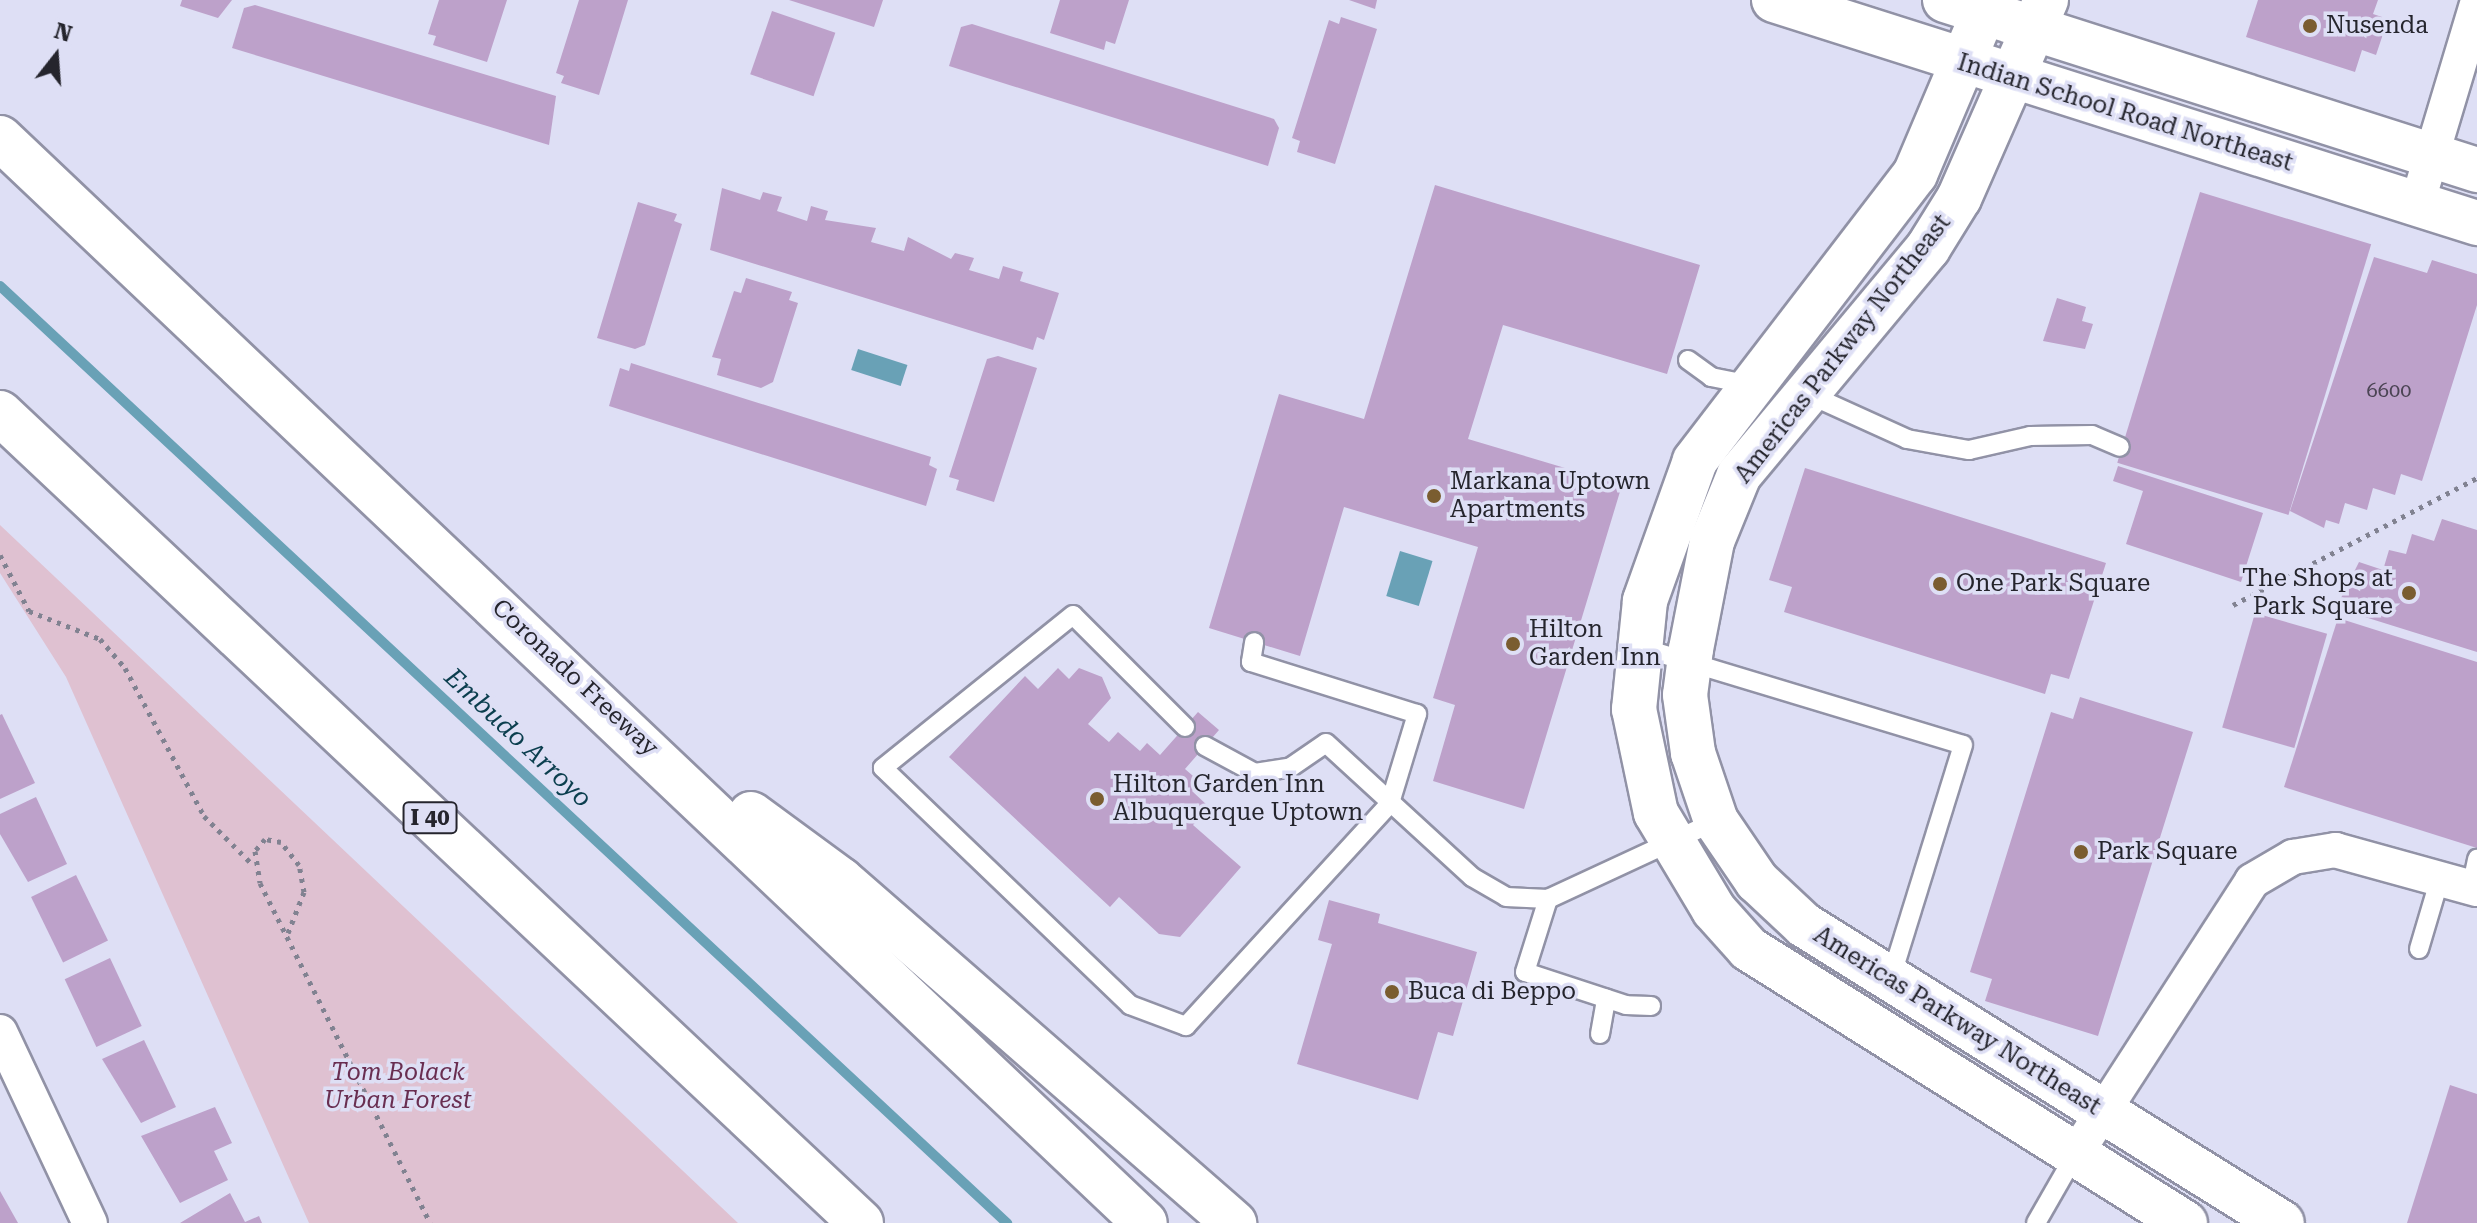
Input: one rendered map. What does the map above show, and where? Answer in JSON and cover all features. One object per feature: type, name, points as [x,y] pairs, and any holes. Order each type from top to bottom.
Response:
[{"type":"main road","name":"Indian School Road Northeast","points":[[1774,0],[2013,79],[2477,223]]},
{"type":"main road","name":"Americas Parkway Northeast","points":[[1973,4],[1966,64],[1915,174],[1884,221],[1748,384],[1695,461],[1664,531],[1636,646],[1634,709],[1656,813],[1673,844],[1749,949],[2185,1223]]},
{"type":"main road","points":[[1973,4],[2040,14],[2477,170]]},
{"type":"main road","name":"Americas Parkway Northeast","points":[[2040,14],[2013,79],[1928,248],[1739,475],[1712,541],[1689,663],[1685,695],[1693,753],[1716,821],[1757,881],[1804,925],[1890,982],[2282,1223]]},
{"type":"main road","name":"Coronado Freeway","points":[[0,138],[608,707],[1145,1223]]},
{"type":"main road","name":"I 40","points":[[0,413],[861,1223]]},
{"type":"main road","points":[[608,707],[841,880],[1234,1223]]},
{"type":"street","points":[[2417,204],[2477,4]]},
{"type":"street","points":[[2075,1155],[2252,881],[2293,857],[2335,850],[2466,878]]},
{"type":"street","points":[[0,1032],[90,1223]]},
{"type":"lane","points":[[1688,360],[1711,377],[1806,392],[1852,417],[1931,443],[1969,450],[2030,436],[2092,435],[2120,447]]},
{"type":"lane","points":[[1185,727],[1073,615],[883,768],[1130,1005],[1186,1026],[1390,803],[1417,714],[1251,662],[1254,642]]},
{"type":"lane","points":[[1636,646],[1963,745],[1890,982]]},
{"type":"lane","points":[[1205,746],[1255,773],[1291,767],[1326,743],[1472,877],[1506,897],[1548,899],[1673,844],[1716,821]]},
{"type":"lane","points":[[2419,949],[2466,878]]},
{"type":"lane","points":[[1548,899],[1525,972],[1606,999],[1651,1006]]},
{"type":"lane","points":[[1600,1034],[1606,999]]},
{"type":"lane","points":[[2036,1223],[2075,1155]]},
{"type":"path","points":[[2233,605],[2477,478]]},
{"type":"path","points":[[0,555],[29,611],[100,639],[125,668],[204,816],[254,866],[430,1223]]},
{"type":"path","points":[[254,866],[265,839],[281,842],[299,865],[304,892],[288,933]]},
{"type":"green space","name":"Tom Bolack Urban Forest","points":[[0,525],[738,1223],[309,1223],[66,677],[0,573]]},
{"type":"water","points":[[858,349],[907,365],[901,386],[851,370]]},
{"type":"water","points":[[1400,551],[1433,561],[1419,606],[1386,596]]},
{"type":"building","points":[[182,0],[232,0],[218,18],[180,6]]},
{"type":"building","points":[[439,0],[507,0],[487,62],[433,45],[436,36],[428,34]]},
{"type":"building","points":[[579,0],[628,0],[599,95],[561,83],[564,76],[556,73]]},
{"type":"building","points":[[789,0],[883,0],[874,27]]},
{"type":"building","points":[[1060,0],[1129,0],[1115,44],[1106,41],[1104,50],[1050,33]]},
{"type":"building","points":[[1349,0],[1377,0],[1375,9]]},
{"type":"building","name":"Nusenda","points":[[2258,0],[2378,0],[2373,14],[2388,19],[2376,55],[2362,50],[2355,72],[2246,37]]},
{"type":"building","points":[[255,5],[556,96],[549,145],[232,48],[244,8]]},
{"type":"building","points":[[772,11],[835,33],[814,96],[750,74]]},
{"type":"building","points":[[1341,17],[1377,29],[1335,164],[1297,152],[1300,141],[1292,138],[1329,20],[1339,24]]},
{"type":"building","points":[[972,24],[1274,119],[1279,128],[1268,166],[949,66],[961,27]]},
{"type":"building","name":"Markana Uptown Apartments","points":[[1435,185],[1700,265],[1667,374],[1503,325],[1468,439],[1622,485],[1524,809],[1433,781],[1455,705],[1433,698],[1478,547],[1344,507],[1300,656],[1209,628],[1279,394],[1364,419]]},
{"type":"building","points":[[722,188],[760,200],[763,192],[782,197],[777,211],[807,221],[811,206],[828,211],[825,220],[876,228],[871,242],[904,251],[908,237],[951,259],[955,253],[974,258],[969,270],[999,279],[1003,266],[1023,272],[1020,281],[1059,293],[1044,340],[1037,337],[1033,350],[710,250]]},
{"type":"building","points":[[2200,192],[2371,244],[2288,515],[2117,463]]},
{"type":"building","points":[[638,202],[677,214],[674,221],[682,224],[645,345],[635,349],[597,338]]},
{"type":"building","points":[[2374,257],[2427,273],[2432,260],[2477,274],[2477,305],[2422,481],[2401,474],[2395,495],[2373,488],[2367,510],[2345,503],[2339,524],[2326,520],[2324,528],[2290,511]]},
{"type":"building","points":[[746,278],[792,292],[789,300],[798,303],[773,382],[761,388],[717,375],[721,359],[712,357],[734,291],[741,293]]},
{"type":"building","points":[[2057,298],[2086,307],[2082,321],[2093,324],[2085,349],[2043,341]]},
{"type":"building","points":[[998,356],[1037,368],[994,502],[956,490],[959,480],[949,477],[987,359]]},
{"type":"building","points":[[631,363],[931,457],[929,465],[937,469],[926,506],[609,406],[620,368],[629,371]]},
{"type":"building","points":[[2118,466],[2263,513],[2241,582],[2126,544],[2143,491],[2113,481]]},
{"type":"building","name":"One Park Square","points":[[1805,468],[2106,563],[2069,679],[2051,674],[2045,694],[1784,612],[1792,587],[1769,580]]},
{"type":"building","name":"The Shops at Park Square","points":[[2442,519],[2477,530],[2477,652],[2336,608],[2359,562],[2383,570],[2389,550],[2406,554],[2412,534],[2434,541]]},
{"type":"building","points":[[2255,613],[2327,634],[2294,748],[2222,727]]},
{"type":"building","points":[[2338,618],[2477,662],[2477,848],[2284,787]]},
{"type":"building","name":"Hilton Garden Inn Albuquerque Uptown","points":[[1058,668],[1069,679],[1079,668],[1102,677],[1111,698],[1088,724],[1109,742],[1118,732],[1140,751],[1147,743],[1160,755],[1198,712],[1219,730],[1185,769],[1200,782],[1192,791],[1209,807],[1193,825],[1241,867],[1180,937],[1159,934],[1119,897],[1110,907],[949,757],[1025,676],[1038,689]]},
{"type":"building","name":"Park Square","points":[[2080,697],[2193,732],[2098,1036],[1985,1001],[1992,979],[1970,972],[2051,712],[2073,719]]},
{"type":"building","points":[[0,715],[35,783],[0,799]]},
{"type":"building","points":[[36,797],[67,864],[28,882],[0,834],[0,814]]},
{"type":"building","points":[[76,875],[108,941],[63,963],[31,897]]},
{"type":"building","name":"Buca di Beppo","points":[[1329,900],[1380,914],[1378,923],[1477,952],[1453,1036],[1438,1032],[1418,1100],[1297,1064],[1332,944],[1318,940]]},
{"type":"building","points":[[110,958],[142,1026],[96,1047],[65,979]]},
{"type":"building","points":[[144,1040],[176,1107],[141,1123],[102,1059]]},
{"type":"building","points":[[2450,1085],[2477,1094],[2477,1223],[2407,1223]]},
{"type":"building","points":[[215,1107],[232,1143],[214,1151],[228,1180],[180,1203],[141,1136]]},
{"type":"building","points":[[0,1191],[18,1223],[0,1223]]},
{"type":"building","points":[[230,1193],[245,1222],[259,1216],[262,1223],[180,1223]]},
{"type":"waterway","name":"Embudo Arroyo","points":[[0,286],[1007,1223]]},
{"type":"place","name":"Nusenda","points":[[2310,26]]},
{"type":"place","name":"Markana Uptown Apartments","points":[[1434,496]]},
{"type":"place","name":"One Park Square","points":[[1940,584]]},
{"type":"place","name":"The Shops at Park Square","points":[[2409,593]]},
{"type":"place","name":"Hilton Garden Inn","points":[[1513,644]]},
{"type":"place","name":"Hilton Garden Inn Albuquerque Uptown","points":[[1097,799]]},
{"type":"place","name":"Park Square","points":[[2081,852]]},
{"type":"place","name":"Buca di Beppo","points":[[1392,992]]}]
